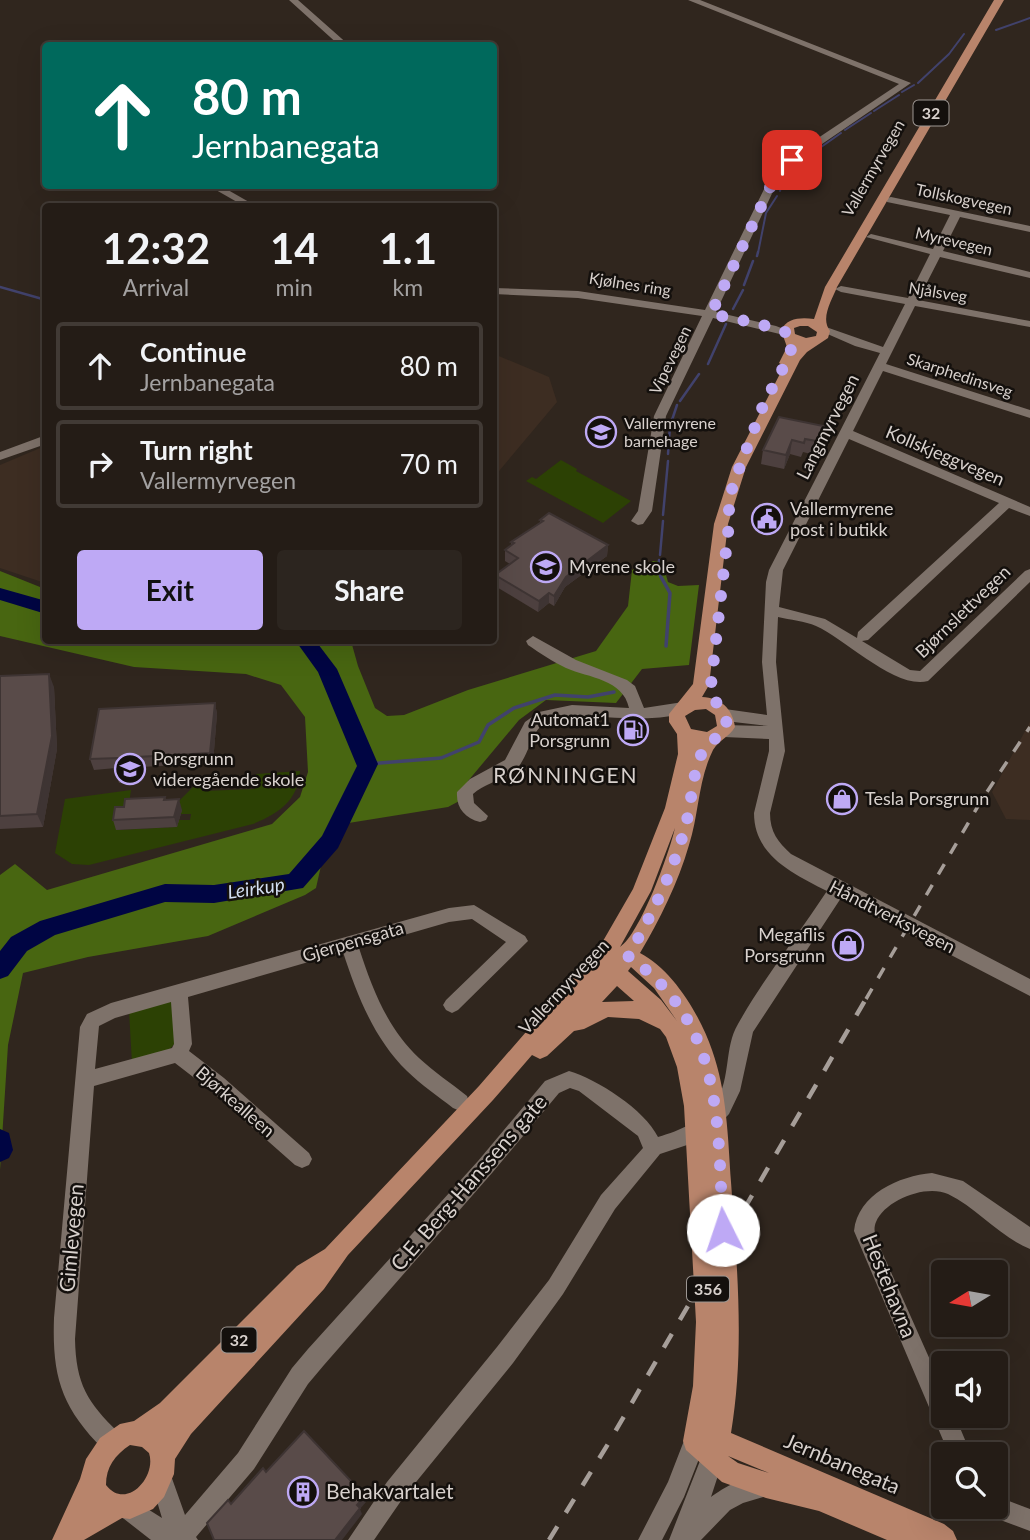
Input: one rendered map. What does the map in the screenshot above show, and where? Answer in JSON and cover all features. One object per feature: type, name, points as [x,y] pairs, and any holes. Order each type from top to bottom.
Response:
[{"type":"main road","name":"Vallermyrvegen","points":[[685,706],[701,685],[720,524],[739,467],[798,354],[818,334],[820,315],[999,0]]},
{"type":"main road","name":"Vallermyrvegen","points":[[755,432],[764,403],[791,353],[793,329],[836,288]]},
{"type":"main road","points":[[810,322],[818,334],[802,341],[793,329],[810,322]]},
{"type":"main road","name":"Vallermyrvegen","points":[[486,1094],[515,1075],[554,1036],[616,961],[672,866],[686,823],[698,765],[720,723],[711,685],[729,524],[729,502]]},
{"type":"main road","points":[[683,732],[695,738],[720,723],[703,702],[685,706]]},
{"type":"main road","name":"32","points":[[683,732],[676,718],[685,706]]},
{"type":"main road","name":"Vallermyrvegen","points":[[162,1467],[182,1424],[316,1281],[340,1247],[616,961],[664,841],[686,764],[683,732]]},
{"type":"main road","name":"356","points":[[616,961],[674,1032],[700,1078]]},
{"type":"main road","name":"356","points":[[616,961],[646,970],[682,1009],[697,1035],[700,1078],[699,1151],[708,1286],[709,1434]]},
{"type":"main road","name":"32","points":[[554,1036],[565,1033],[595,1011],[620,1007],[646,1012],[674,1032]]},
{"type":"main road","name":"Vallermyrvegen","points":[[138,1433],[169,1412],[305,1274],[340,1247]]},
{"type":"main road","name":"32","points":[[67,1537],[94,1478],[98,1457],[111,1441],[129,1433],[138,1433]]},
{"type":"main road","points":[[138,1433],[153,1440],[162,1467]]},
{"type":"main road","points":[[709,1434],[731,1473],[820,1499],[917,1540]]},
{"type":"main road","name":"Jernbanegata","points":[[709,1434],[913,1523],[944,1540]]},
{"type":"main road","name":"32","points":[[67,1537],[122,1507],[148,1497],[162,1467]]},
{"type":"main road","points":[[94,1478],[100,1497],[122,1507]]},
{"type":"street","points":[[293,0],[341,42]]},
{"type":"street","name":"Vipevegen","points":[[638,521],[645,511],[660,416],[772,183],[780,171],[797,156],[906,83],[692,0]]},
{"type":"street","points":[[220,189],[245,203]]},
{"type":"street","name":"Tollskogvegen","points":[[891,200],[1030,229]]},
{"type":"street","name":"Langmyrvegen","points":[[764,834],[762,813],[774,767],[776,728],[769,662],[776,570],[956,214]]},
{"type":"street","name":"Myrevegen","points":[[871,237],[1030,275]]},
{"type":"street","name":"Njålsveg","points":[[836,288],[910,304],[1030,324]]},
{"type":"street","name":"Kjølnes ring","points":[[497,291],[555,291],[793,329]]},
{"type":"street","points":[[818,334],[887,351]]},
{"type":"street","name":"Skarphedinsveg","points":[[880,366],[1030,414]]},
{"type":"street","name":"Kollskjeggvegen","points":[[846,433],[1030,512]]},
{"type":"street","points":[[0,456],[42,440]]},
{"type":"street","points":[[863,636],[1008,502]]},
{"type":"street","name":"Bjørnslettvegen","points":[[771,610],[820,622],[907,675],[923,677],[1030,574]]},
{"type":"street","points":[[533,641],[572,665],[617,680],[635,698],[641,713],[683,732]]},
{"type":"street","points":[[480,816],[467,807],[466,792],[476,782],[504,771],[514,761],[530,726],[538,719],[570,712],[641,713],[685,706]]},
{"type":"street","points":[[720,723],[740,730],[776,728]]},
{"type":"street","name":"Håndtverksvegen","points":[[764,834],[785,859],[1030,988]]},
{"type":"street","points":[[360,1540],[422,1455],[527,1326],[573,1261],[596,1217],[645,1161],[653,1147],[686,1137],[704,1127],[722,1108],[731,1091],[744,1030],[838,889]]},
{"type":"street","name":"Gjerpensgata","points":[[93,1020],[111,1011],[349,943],[456,913],[474,912],[519,941],[453,1005]]},
{"type":"street","points":[[349,943],[367,996],[398,1048],[409,1061],[460,1102]]},
{"type":"street","points":[[178,1054],[183,1044],[179,992]]},
{"type":"street","name":"Gimlevegen","points":[[93,1020],[89,1027],[65,1318],[64,1361],[71,1392],[93,1425],[111,1441]]},
{"type":"street","name":"Bjørkealleen","points":[[85,1080],[178,1054],[217,1084],[302,1159]]},
{"type":"street","name":"C.E. Berg-Hanssens gate","points":[[178,1538],[246,1461],[300,1376],[552,1087],[569,1079],[585,1084],[645,1130],[653,1147]]},
{"type":"street","name":"Hestehavna","points":[[931,1386],[865,1238],[864,1226],[869,1214],[882,1201],[913,1186],[933,1182],[945,1183],[1030,1239]]},
{"type":"street","points":[[650,1540],[709,1434]]},
{"type":"street","points":[[681,1540],[709,1434]]},
{"type":"street","points":[[162,1467],[178,1538]]},
{"type":"street","points":[[687,1540],[707,1514],[728,1496],[766,1485]]},
{"type":"street","points":[[122,1507],[178,1538]]},
{"type":"street","points":[[1008,1512],[1030,1520]]},
{"type":"shaded area","points":[[497,355],[549,377],[557,402],[497,473]]},
{"type":"shaded area","points":[[42,447],[42,582],[0,568],[0,465]]},
{"type":"shaded area","points":[[1030,722],[1030,820],[1006,819],[992,792]]},
{"type":"green space","points":[[561,460],[631,501],[603,523],[526,481],[532,477],[536,479]]},
{"type":"green space","points":[[653,561],[662,561],[668,582],[678,586],[699,585],[689,665],[642,669],[616,703],[546,700],[519,720],[468,781],[465,798],[448,807],[330,826],[316,888],[305,895],[208,936],[88,957],[23,973],[8,1045],[0,1170],[0,875],[15,864],[47,890],[272,824],[300,797],[308,772],[305,717],[281,685],[246,674],[134,667],[0,636],[0,571],[42,588],[42,644],[352,644],[375,708],[387,716],[404,715],[468,690],[596,651],[628,606],[632,570]]},
{"type":"green space","points":[[300,771],[295,790],[286,805],[253,824],[89,865],[72,864],[55,853],[65,799],[131,790],[127,817],[117,830],[176,827],[177,820],[190,820],[191,814],[170,810],[193,787],[202,786],[202,791],[255,789],[256,774]]},
{"type":"green space","points":[[169,1000],[174,1002],[176,1042],[168,1051],[132,1063],[129,1011]]},
{"type":"building","points":[[779,417],[828,427],[822,442],[805,439],[804,443],[792,440],[786,455],[763,450]]},
{"type":"building","points":[[549,513],[608,545],[566,577],[554,596],[549,593],[539,601],[497,576],[497,574],[518,558],[505,550],[514,543],[511,542],[543,521],[540,520]]},
{"type":"building","points":[[49,674],[52,736],[37,814],[0,816],[0,676]]},
{"type":"building","name":"Porsgrunn videregående skole","points":[[215,703],[210,753],[137,757],[135,772],[116,773],[118,758],[90,759],[99,709]]},
{"type":"building","points":[[165,797],[164,800],[179,799],[174,817],[113,820],[115,807],[124,807],[125,799]]},
{"type":"building","name":"Behakvartalet","points":[[304,1431],[365,1496],[357,1505],[360,1508],[335,1540],[214,1540],[207,1523],[228,1500],[231,1504],[263,1468],[266,1472]]},
{"type":"waterway","points":[[996,30],[1030,18]]},
{"type":"waterway","points":[[918,83],[949,54],[964,34]]},
{"type":"waterway","points":[[902,92],[914,85]]},
{"type":"waterway","points":[[874,111],[899,95]]},
{"type":"waterway","points":[[845,130],[871,113]]},
{"type":"waterway","points":[[797,164],[841,133]]},
{"type":"waterway","points":[[780,191],[783,180],[791,170]]},
{"type":"waterway","points":[[758,253],[766,213],[777,196]]},
{"type":"waterway","points":[[757,256],[758,252]]},
{"type":"waterway","points":[[744,285],[753,261]]},
{"type":"waterway","points":[[0,287],[42,299]]},
{"type":"waterway","points":[[733,309],[743,290]]},
{"type":"waterway","points":[[708,364],[726,324]]},
{"type":"waterway","points":[[680,401],[699,374]]},
{"type":"waterway","points":[[668,454],[670,426],[677,405]]},
{"type":"waterway","points":[[663,515],[668,461]]},
{"type":"waterway","points":[[660,555],[663,521]]},
{"type":"waterway","points":[[659,560],[658,572],[662,579]]},
{"type":"waterway","points":[[661,577],[670,593],[666,646]]},
{"type":"waterway","points":[[0,594],[42,607]]},
{"type":"waterway","name":"Leirkup","points":[[0,969],[19,944],[48,928],[165,893],[214,894],[295,882],[330,842],[368,764],[327,669],[307,644]]},
{"type":"waterway","points":[[368,764],[441,758],[479,742],[488,725],[514,708],[555,695],[588,697],[614,692]]},
{"type":"waterway","name":"Leirkup","points":[[0,1141],[0,1150]]},
{"type":"railway","points":[[866,999],[981,801],[1030,727]]},
{"type":"railway","points":[[549,1540],[608,1444],[867,997]]},
{"type":"place","name":"Vallermyrene barnehage","points":[[601,432]]},
{"type":"place","name":"Vallermyrene post i butikk","points":[[767,519]]},
{"type":"place","name":"Myrene skole","points":[[546,567]]},
{"type":"place","name":"Automat1 Porsgrunn","points":[[633,730]]},
{"type":"place","name":"Porsgrunn videregående skole","points":[[130,769]]},
{"type":"place","name":"Tesla Porsgrunn","points":[[842,799]]},
{"type":"place","name":"Megaflis Porsgrunn","points":[[848,945]]},
{"type":"place","name":"Behakvartalet","points":[[303,1492]]},
{"type":"district","name":"RØNNINGEN","points":[[566,776]]},
{"type":"route","points":[[723,1230],[716,1126],[708,1070],[697,1035],[690,1020],[670,994],[628,956],[646,923],[680,846],[701,754],[712,738],[724,731],[727,723],[712,692],[711,672],[729,524],[729,502],[739,467],[755,432],[764,403],[788,359],[793,343],[788,333],[711,314],[772,183],[792,160]]}]
